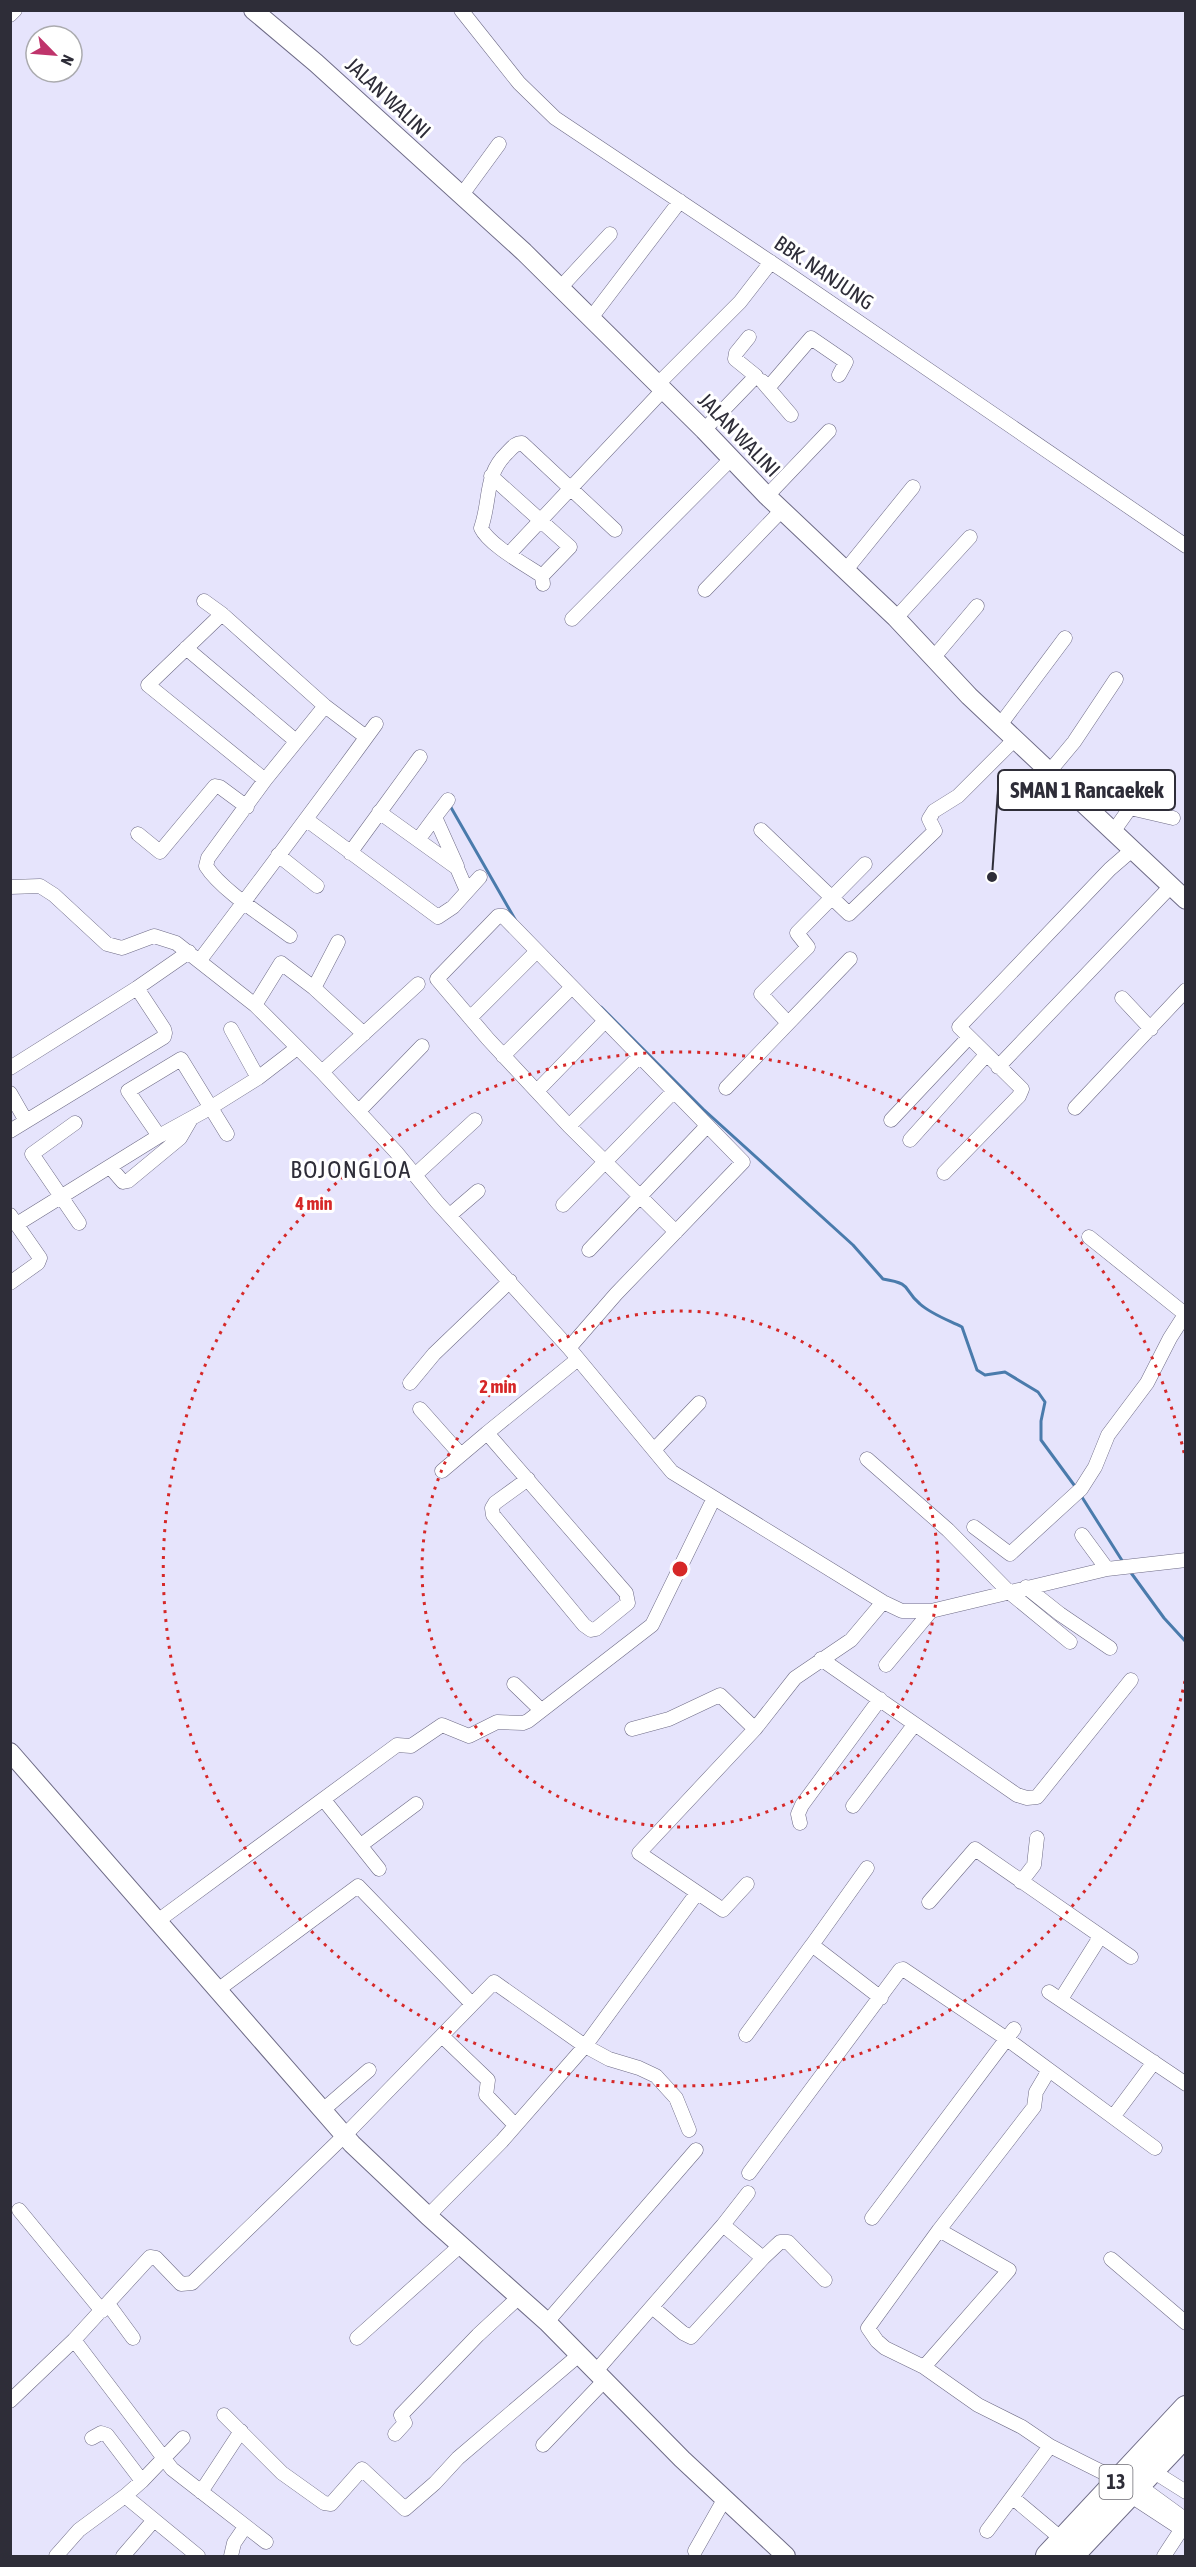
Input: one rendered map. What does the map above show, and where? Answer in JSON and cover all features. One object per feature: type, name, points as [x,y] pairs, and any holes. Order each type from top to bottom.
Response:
[{"type":"highway","name":"13","points":[[1134,2482],[1185,2408]]},
{"type":"highway","name":"13","points":[[1061,2551],[1185,2434]]},
{"type":"street","points":[[10,15],[15,10]]},
{"type":"street","name":"BBK. NANJUNG","points":[[461,10],[519,83],[548,112],[1185,546]]},
{"type":"street","name":"JALAN WALINI","points":[[258,12],[561,287],[704,430],[766,496],[896,618],[969,696],[1172,885],[1185,900]]},
{"type":"street","points":[[461,196],[499,144]]},
{"type":"street","points":[[591,318],[680,201]]},
{"type":"street","points":[[561,287],[610,234]]},
{"type":"street","points":[[509,554],[733,309],[771,262]]},
{"type":"street","points":[[749,337],[736,353],[735,359],[756,376],[791,415]]},
{"type":"street","points":[[768,388],[811,338],[846,362],[847,364],[839,375]]},
{"type":"street","points":[[704,430],[756,376]]},
{"type":"street","points":[[766,496],[829,431]]},
{"type":"street","points":[[491,476],[570,547],[543,580],[486,535],[481,528],[488,509],[491,476],[495,464],[518,442],[585,500],[615,530]]},
{"type":"street","points":[[572,619],[730,459]]},
{"type":"street","points":[[845,571],[913,487]]},
{"type":"street","points":[[705,590],[782,510]]},
{"type":"street","points":[[896,618],[970,537]]},
{"type":"street","points":[[204,601],[222,614],[325,706],[366,737]]},
{"type":"street","points":[[934,657],[976,606]]},
{"type":"street","points":[[222,614],[148,683],[149,687],[266,780]]},
{"type":"street","points":[[1000,725],[1065,638]]},
{"type":"street","points":[[186,648],[296,741]]},
{"type":"street","points":[[1049,772],[1074,742],[1116,679]]},
{"type":"street","points":[[290,936],[244,902],[210,873],[206,866],[208,858],[266,780],[325,706]]},
{"type":"street","points":[[10,1068],[137,988],[194,956],[244,902],[376,724]]},
{"type":"street","points":[[761,830],[849,914],[935,831],[929,819],[934,811],[958,795],[1014,739]]},
{"type":"street","points":[[350,853],[420,757]]},
{"type":"street","points":[[138,834],[159,852],[215,786],[220,787],[247,807]]},
{"type":"street","points":[[418,840],[448,800]]},
{"type":"street","points":[[1113,832],[1130,808],[1173,818]]},
{"type":"street","points":[[379,812],[458,868]]},
{"type":"street","points":[[435,817],[467,891]]},
{"type":"street","points":[[307,820],[438,917],[453,907],[480,877]]},
{"type":"street","points":[[944,1173],[1021,1093],[1022,1089],[958,1028],[959,1026],[1101,877],[1132,850]]},
{"type":"street","points":[[278,855],[317,886]]},
{"type":"street","points":[[788,1023],[761,994],[808,947],[797,933],[865,864]]},
{"type":"street","points":[[10,887],[40,885],[107,944],[126,947],[154,936],[176,943],[255,1005],[322,1072],[510,1281],[672,1472],[883,1602],[902,1611],[931,1611],[1119,1567],[1185,1560]]},
{"type":"street","points":[[998,1067],[1172,885]]},
{"type":"street","points":[[569,1348],[676,1232],[742,1165],[742,1159],[501,915],[437,979],[503,1056],[569,1126],[676,1232]]},
{"type":"street","points":[[314,988],[338,942]]},
{"type":"street","points":[[470,1018],[537,951]]},
{"type":"street","points":[[726,1088],[850,959]]},
{"type":"street","points":[[255,1005],[281,963],[314,988],[364,1034]]},
{"type":"street","points":[[322,1072],[418,984]]},
{"type":"street","points":[[503,1056],[572,987]]},
{"type":"street","points":[[10,1131],[164,1037],[164,1029],[137,988]]},
{"type":"street","points":[[1075,1108],[1185,990]]},
{"type":"street","points":[[1122,998],[1151,1029]]},
{"type":"street","points":[[537,1091],[605,1021]]},
{"type":"street","points":[[231,1029],[258,1078]]},
{"type":"street","points":[[891,1120],[969,1037]]},
{"type":"street","points":[[358,1111],[423,1046]]},
{"type":"street","points":[[10,1283],[39,1260],[14,1219],[60,1197],[159,1136],[210,1108],[258,1078],[297,1048]]},
{"type":"street","points":[[910,1140],[986,1055]]},
{"type":"street","points":[[569,1126],[640,1056]]},
{"type":"street","points":[[159,1136],[128,1091],[179,1059],[183,1060],[227,1134]]},
{"type":"street","points":[[562,1205],[674,1092]]},
{"type":"street","points":[[10,1093],[26,1121]]},
{"type":"street","points":[[110,1167],[123,1182],[128,1181],[180,1138],[191,1119]]},
{"type":"street","points":[[415,1175],[475,1120]]},
{"type":"street","points":[[75,1123],[32,1153],[79,1223]]},
{"type":"street","points":[[589,1250],[707,1126]]},
{"type":"street","points":[[450,1215],[478,1191]]},
{"type":"street","points":[[974,1527],[1010,1554],[1078,1491],[1095,1467],[1108,1435],[1147,1383],[1185,1314],[1089,1237]]},
{"type":"street","points":[[410,1383],[434,1354],[510,1281]]},
{"type":"street","points":[[442,1471],[578,1359]]},
{"type":"street","points":[[654,1450],[699,1403]]},
{"type":"street","points":[[420,1409],[460,1454]]},
{"type":"street","points":[[486,1433],[528,1479],[629,1599],[624,1608],[596,1629],[591,1630],[584,1625],[493,1515],[492,1508],[495,1503],[528,1479]]},
{"type":"street","points":[[867,1459],[948,1530],[1009,1592],[1070,1642]]},
{"type":"street","points":[[159,1920],[397,1745],[411,1746],[442,1725],[469,1736],[497,1722],[525,1722],[541,1710],[652,1625],[714,1498]]},
{"type":"street","points":[[1082,1535],[1119,1567]]},
{"type":"street","points":[[1026,1587],[1060,1614],[1110,1648]]},
{"type":"street","points":[[747,1884],[723,1910],[639,1853],[755,1729],[795,1678],[851,1640],[883,1602]]},
{"type":"street","points":[[886,1665],[931,1611]]},
{"type":"street","points":[[821,1659],[1017,1796],[1027,1798],[1037,1797],[1131,1680]]},
{"type":"street","points":[[514,1684],[541,1710]]},
{"type":"street","points":[[632,1729],[669,1719],[720,1695],[755,1729]]},
{"type":"street","points":[[800,1822],[798,1814],[802,1805],[880,1699]]},
{"type":"street","points":[[853,1806],[914,1725]]},
{"type":"street","points":[[10,1752],[345,2135],[428,2216],[547,2322],[786,2556]]},
{"type":"street","points":[[324,1800],[379,1869]]},
{"type":"street","points":[[361,1845],[416,1804]]},
{"type":"street","points":[[1021,1882],[1034,1865],[1037,1838]]},
{"type":"street","points":[[929,1902],[974,1849],[1131,1957]]},
{"type":"street","points":[[746,2035],[867,1868]]},
{"type":"street","points":[[219,1989],[358,1886],[472,2004]]},
{"type":"street","points":[[428,2216],[478,2166],[585,2046],[697,1893]]},
{"type":"street","points":[[1100,1937],[1055,1995],[1185,2084]]},
{"type":"street","points":[[813,1945],[880,1998]]},
{"type":"street","points":[[749,2173],[903,1969],[1011,2034],[1049,2070],[1155,2148]]},
{"type":"street","points":[[10,2401],[74,2340],[152,2256],[181,2284],[192,2283],[345,2135],[492,1983],[496,1982],[585,2046],[609,2059],[648,2071],[661,2080],[676,2098],[689,2130]]},
{"type":"street","points":[[872,2218],[1011,2034]]},
{"type":"street","points":[[442,2036],[488,2080],[486,2095],[515,2125]]},
{"type":"street","points":[[1113,2117],[1154,2062]]},
{"type":"street","points":[[323,2110],[369,2070]]},
{"type":"street","points":[[1049,2070],[1036,2092],[1034,2107],[939,2230],[868,2328],[885,2348],[924,2367],[978,2405],[1022,2427],[1050,2446],[1134,2482],[1185,2492]]},
{"type":"street","points":[[547,2322],[696,2150]]},
{"type":"street","points":[[543,2445],[600,2376],[652,2307],[748,2193]]},
{"type":"street","points":[[19,2210],[133,2338]]},
{"type":"street","points":[[723,2225],[763,2258]]},
{"type":"street","points":[[924,2367],[1009,2270],[939,2230]]},
{"type":"street","points":[[652,2307],[691,2337],[780,2242],[788,2242],[825,2280]]},
{"type":"street","points":[[357,2338],[461,2245]]},
{"type":"street","points":[[1112,2259],[1185,2323]]},
{"type":"street","points":[[395,2434],[405,2423],[401,2415],[478,2335],[519,2297]]},
{"type":"street","points":[[74,2340],[178,2474],[266,2542]]},
{"type":"street","points":[[224,2415],[282,2473],[324,2503],[331,2504],[362,2469],[405,2509],[435,2483],[458,2458],[579,2355]]},
{"type":"street","points":[[201,2492],[240,2431]]},
{"type":"street","points":[[92,2438],[101,2433],[107,2435],[142,2481]]},
{"type":"street","points":[[56,2556],[79,2530],[126,2496],[183,2438]]},
{"type":"street","points":[[987,2531],[1050,2446]]},
{"type":"street","points":[[1134,2482],[1184,2527],[1164,2556]]},
{"type":"street","points":[[126,2496],[154,2520],[182,2552],[198,2556]]},
{"type":"street","points":[[695,2551],[725,2498]]},
{"type":"street","points":[[1013,2498],[1061,2551]]},
{"type":"street","points":[[123,2556],[154,2520]]},
{"type":"street","points":[[231,2556],[234,2543],[245,2527]]},
{"type":"waterway","points":[[449,804],[516,921]]},
{"type":"waterway","points":[[601,1007],[703,1109],[853,1245],[883,1279],[904,1285],[924,1308],[962,1327],[977,1370],[985,1375],[1005,1372],[1038,1392],[1045,1402],[1041,1421],[1041,1440],[1077,1489]]},
{"type":"waterway","points":[[1080,1494],[1123,1562]]},
{"type":"waterway","points":[[1129,1570],[1164,1618],[1186,1642]]},
{"type":"place","name":"SMAN 1 Rancaekek","points":[[992,877]]},
{"type":"district","name":"BOJONGLOA","points":[[351,1170]]}]
